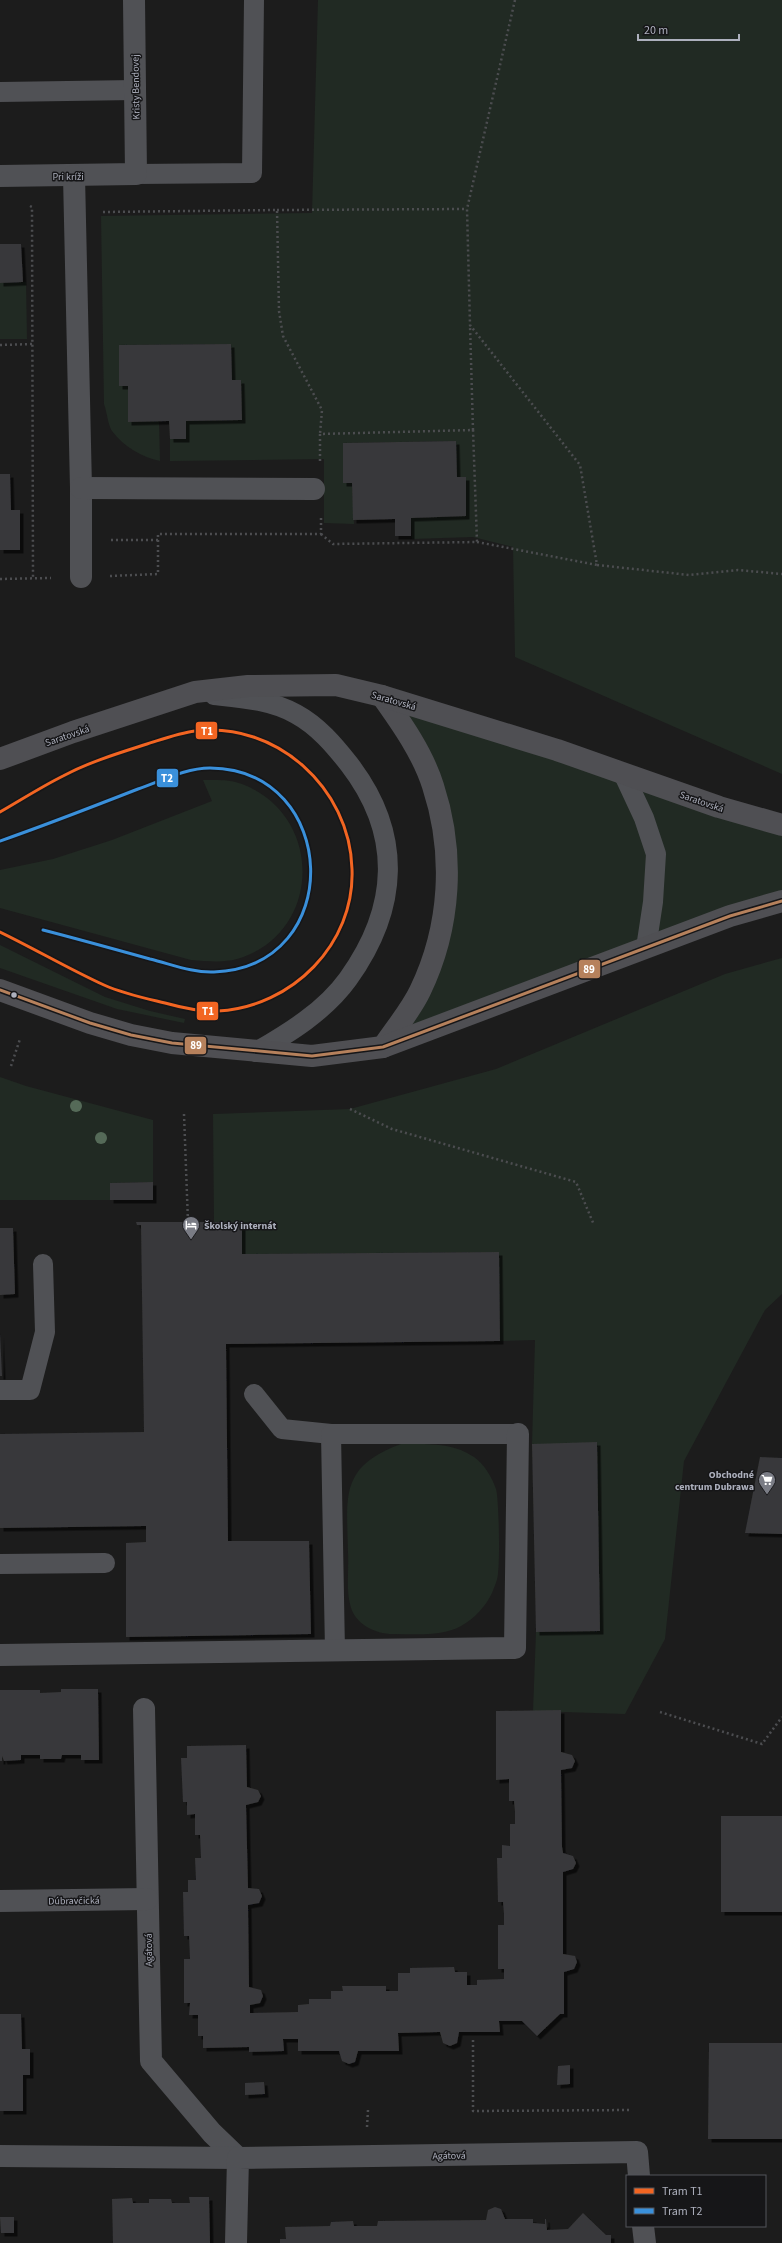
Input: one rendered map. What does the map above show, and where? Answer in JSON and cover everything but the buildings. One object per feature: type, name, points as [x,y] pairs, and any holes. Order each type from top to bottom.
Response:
[{"type":"main road","name":"Saratovská","points":[[0,759],[73,732],[195,692],[248,686],[329,685],[382,696],[557,750],[719,806],[782,826]]},
{"type":"main road","points":[[382,696],[404,727],[433,785],[446,841],[448,863],[445,908],[436,950],[420,991],[383,1047]]},
{"type":"main road","points":[[0,990],[90,1023],[132,1036],[172,1043],[312,1056],[383,1047],[730,916],[782,901]]},
{"type":"street","name":"Kristy Bendovej","points":[[134,0],[136,174]]},
{"type":"street","name":"Pri kríži","points":[[0,176],[136,174]]},
{"type":"street","points":[[74,176],[81,488],[80,577]]},
{"type":"street","points":[[81,488],[314,489]]},
{"type":"street","points":[[0,1655],[515,1648],[518,1434]]},
{"type":"street","name":"Agátová","points":[[144,1710],[151,2061],[212,2133],[238,2158],[637,2152],[639,2175]]},
{"type":"street","name":"Dúbravčická","points":[[0,1901],[147,1899]]},
{"type":"street","points":[[0,2156],[238,2158],[236,2243]]},
{"type":"street","points":[[643,2227],[644,2243]]},
{"type":"lane","points":[[136,174],[252,173],[254,0]]},
{"type":"lane","points":[[0,92],[135,90]]},
{"type":"lane","points":[[195,692],[250,699],[274,704],[296,714],[316,727],[333,743],[362,780],[373,800],[381,820],[385,842],[388,864],[387,888],[375,932],[347,980],[294,1030],[256,1052]]},
{"type":"lane","points":[[623,773],[644,818],[656,854],[653,902],[646,948]]},
{"type":"lane","points":[[0,1390],[30,1390],[45,1332],[43,1264]]},
{"type":"lane","points":[[254,1394],[282,1429],[332,1434],[518,1434]]},
{"type":"lane","points":[[332,1434],[335,1651]]},
{"type":"lane","points":[[0,1564],[105,1563]]},
{"type":"path","points":[[515,0],[467,210],[470,325],[580,465],[598,565]]},
{"type":"path","points":[[32,207],[33,578]]},
{"type":"path","points":[[277,210],[279,311],[283,336],[322,410],[320,434]]},
{"type":"path","points":[[75,212],[467,210]]},
{"type":"path","points":[[0,345],[33,344]]},
{"type":"path","points":[[473,430],[477,542]]},
{"type":"path","points":[[321,534],[333,544],[477,542],[598,565],[689,575],[738,570],[782,574]]},
{"type":"path","points":[[81,540],[158,540]]},
{"type":"path","points":[[11,1066],[20,1039]]},
{"type":"path","points":[[350,1109],[392,1129],[576,1182],[594,1225]]},
{"type":"path","points":[[184,1114],[188,1222]]},
{"type":"path","points":[[660,1712],[762,1744],[782,1717]]},
{"type":"path","points":[[473,2040],[473,2111],[632,2110]]},
{"type":"shaded area","points":[[318,0],[782,0],[782,774],[515,657],[513,547],[473,537],[412,539],[411,518],[466,516],[466,477],[457,477],[455,441],[343,443],[344,483],[352,483],[354,524],[324,523],[324,459],[170,461],[170,439],[186,439],[186,421],[242,420],[241,381],[232,380],[231,344],[119,345],[119,385],[128,386],[128,422],[159,421],[160,461],[147,457],[134,450],[122,442],[112,431],[104,404],[101,216],[312,213]]},
{"type":"shaded area","points":[[26,282],[27,339],[0,339],[0,283]]},
{"type":"shaded area","points":[[383,696],[782,825],[782,901],[383,1047],[436,950],[438,805]]},
{"type":"shaded area","points":[[203,780],[237,782],[269,800],[288,821],[299,847],[302,874],[298,901],[285,926],[265,946],[237,959],[226,961],[191,960],[0,908],[0,870],[53,859],[112,840],[212,801]]},
{"type":"shaded area","points":[[0,945],[105,997],[150,1011],[185,1019],[184,1023],[117,1009],[0,968]]},
{"type":"shaded area","points":[[782,958],[782,1294],[765,1310],[684,1461],[665,1639],[625,1714],[533,1711],[536,1632],[600,1631],[532,1444],[535,1340],[500,1341],[498,1252],[242,1254],[242,1222],[214,1222],[213,1114],[350,1109],[496,1069],[725,974]]},
{"type":"shaded area","points":[[0,1077],[26,1086],[153,1120],[153,1182],[111,1183],[110,1200],[0,1200]]},
{"type":"shaded area","points":[[401,1444],[448,1446],[466,1452],[478,1460],[484,1467],[490,1475],[496,1489],[498,1505],[499,1566],[496,1583],[492,1593],[479,1612],[466,1623],[453,1630],[437,1633],[386,1634],[373,1630],[361,1622],[352,1611],[350,1604],[348,1585],[347,1515],[351,1486],[357,1474],[366,1463],[381,1453]]},
{"type":"tram line","name":"T1","points":[[0,812],[55,780],[83,766],[104,758],[183,733],[195,731],[225,731],[253,737],[280,749],[303,766],[323,787],[338,812],[348,839],[352,869],[350,896],[343,922],[330,946],[314,967],[294,984],[271,998],[245,1007],[218,1011],[198,1010],[127,993],[91,979],[0,932]]},
{"type":"tram line","name":"T2","points":[[0,841],[174,776],[192,770],[210,768],[253,777],[284,800],[303,832],[311,868],[305,906],[288,938],[257,962],[214,972],[198,971],[43,930]]},
{"type":"transit line","name":"89","points":[[0,990],[90,1023],[131,1035],[172,1043],[312,1056],[383,1047],[730,916],[782,901]]},
{"type":"place","name":"Školský internát","points":[[191,1240]]},
{"type":"place","name":"Obchodné centrum Dubrawa","points":[[767,1495]]}]
